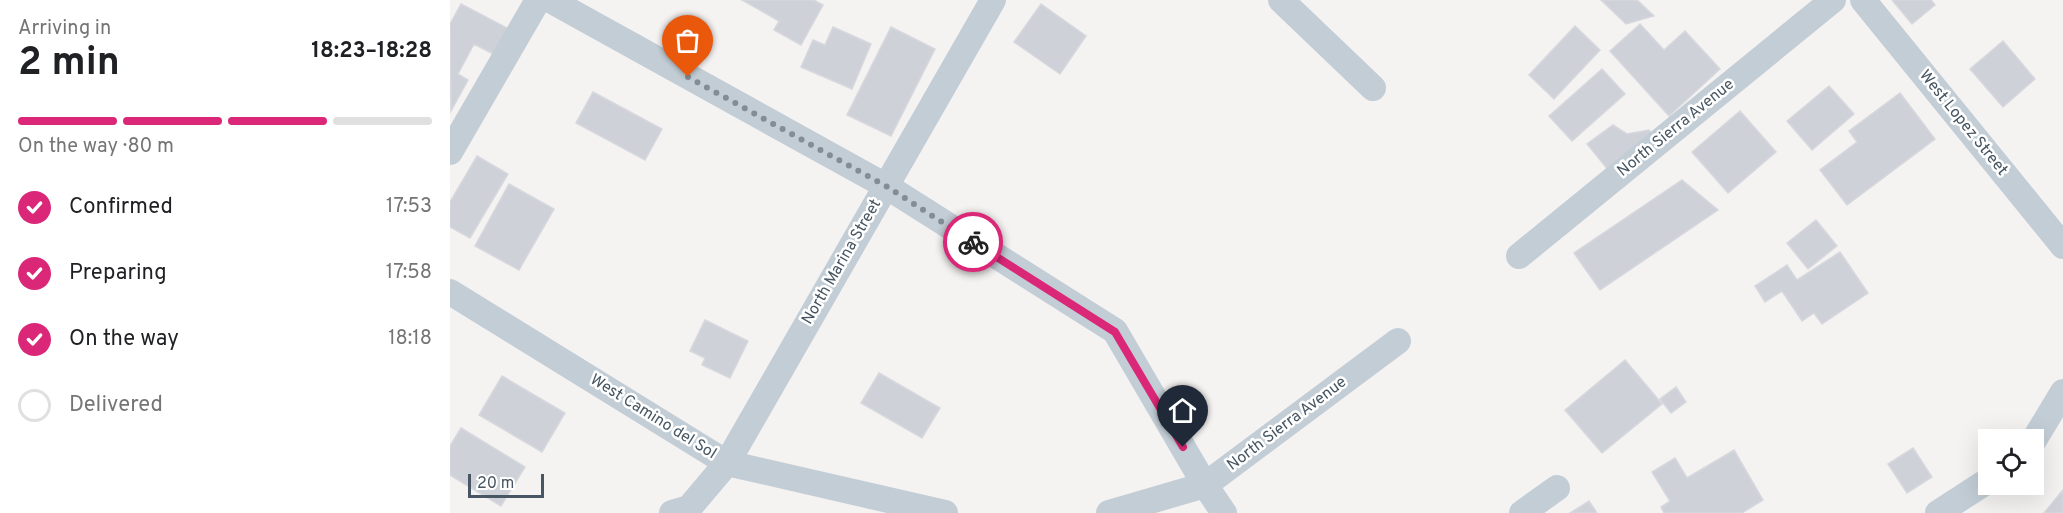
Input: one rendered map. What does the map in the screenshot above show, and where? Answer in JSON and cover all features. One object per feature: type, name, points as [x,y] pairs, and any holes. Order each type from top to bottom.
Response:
[{"type":"street","points":[[450,152],[538,0]]},
{"type":"street","points":[[550,0],[886,186],[1115,332],[1205,485],[1224,513]]},
{"type":"street","name":"North Marina Street","points":[[672,513],[689,508],[727,463],[993,0]]},
{"type":"street","points":[[1281,0],[1373,88]]},
{"type":"street","name":"North Sierra Avenue","points":[[1519,256],[1833,0]]},
{"type":"street","name":"West Lopez Street","points":[[1863,0],[2063,246]]},
{"type":"street","name":"West Camino del Sol","points":[[450,292],[727,463],[945,513]]},
{"type":"street","name":"North Sierra Avenue","points":[[1205,485],[1398,341]]},
{"type":"street","points":[[2041,429],[2063,392]]},
{"type":"street","points":[[1109,513],[1205,485]]},
{"type":"street","points":[[1938,513],[1978,487]]},
{"type":"street","points":[[1522,513],[1557,488]]},
{"type":"building","points":[[742,0],[814,0],[823,5],[801,45],[774,30],[779,21]]},
{"type":"building","points":[[1601,0],[1637,0],[1654,16],[1626,24]]},
{"type":"building","points":[[1892,0],[1931,0],[1935,5],[1912,24]]},
{"type":"building","points":[[461,4],[511,30],[497,56],[474,44],[458,74],[468,80],[451,111],[450,24]]},
{"type":"building","points":[[1041,4],[1086,36],[1060,74],[1014,42]]},
{"type":"building","points":[[1640,24],[1664,50],[1685,31],[1720,69],[1669,116],[1610,51]]},
{"type":"building","points":[[1575,26],[1600,50],[1554,99],[1529,75]]},
{"type":"building","points":[[833,27],[871,44],[852,89],[801,67],[813,40],[825,45]]},
{"type":"building","points":[[891,27],[935,49],[891,136],[847,115]]},
{"type":"building","points":[[2003,41],[2035,79],[2003,107],[1970,69]]},
{"type":"building","points":[[1602,69],[1625,94],[1572,141],[1549,116]]},
{"type":"building","points":[[1829,86],[1854,114],[1812,150],[1787,121]]},
{"type":"building","points":[[593,92],[662,129],[645,160],[576,123]]},
{"type":"building","points":[[1900,93],[1935,139],[1847,205],[1820,170],[1857,142],[1849,131]]},
{"type":"building","points":[[1740,111],[1776,152],[1728,193],[1692,152]]},
{"type":"building","points":[[1613,125],[1627,134],[1649,130],[1654,136],[1609,171],[1587,144]]},
{"type":"building","points":[[477,156],[508,174],[470,238],[450,227],[450,202]]},
{"type":"building","points":[[1682,180],[1718,210],[1600,290],[1574,253]]},
{"type":"building","points":[[509,184],[554,209],[519,270],[475,246]]},
{"type":"building","points":[[1816,220],[1837,246],[1808,269],[1787,243]]},
{"type":"building","points":[[1840,252],[1868,293],[1822,324],[1814,313],[1802,321],[1782,291],[1765,302],[1755,286],[1787,265],[1797,280]]},
{"type":"building","points":[[705,320],[748,341],[730,378],[702,365],[705,358],[690,351]]},
{"type":"building","points":[[1625,360],[1662,404],[1602,453],[1565,410]]},
{"type":"building","points":[[879,373],[940,408],[922,438],[861,403]]},
{"type":"building","points":[[502,376],[565,413],[542,452],[479,415]]},
{"type":"building","points":[[1676,387],[1686,402],[1671,413],[1660,399]]},
{"type":"building","points":[[461,428],[525,467],[501,506],[450,475],[450,446]]},
{"type":"building","points":[[1913,448],[1932,477],[1907,493],[1888,464]]},
{"type":"building","points":[[1734,450],[1763,500],[1742,513],[1664,513],[1661,507],[1670,501],[1652,472],[1675,458],[1687,478]]},
{"type":"building","points":[[2063,490],[2063,513],[2044,513]]},
{"type":"building","points":[[1589,501],[1597,513],[1570,513]]},
{"type":"way so far","points":[[688,77],[886,186],[973,242]]},
{"type":"route","points":[[973,242],[1115,332],[1183,447]]}]
